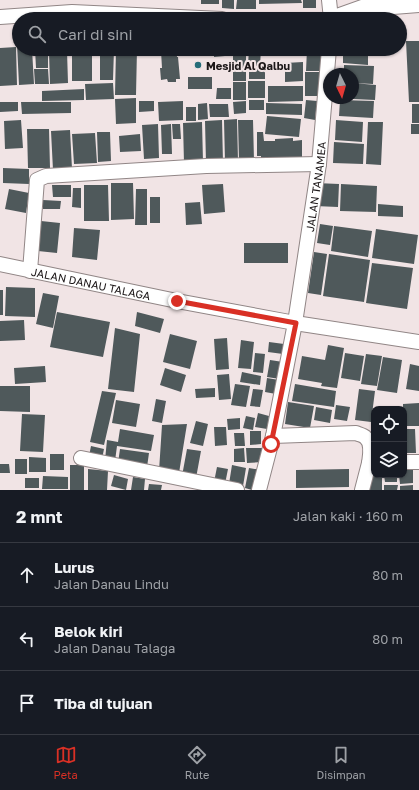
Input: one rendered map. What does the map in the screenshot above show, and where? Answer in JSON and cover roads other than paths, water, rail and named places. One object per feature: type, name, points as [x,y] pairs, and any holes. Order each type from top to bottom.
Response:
[{"type":"street","points":[[329,0],[330,12]]},
{"type":"street","points":[[348,12],[366,6],[393,7],[419,5]]},
{"type":"street","points":[[0,18],[12,17]]},
{"type":"street","name":"JALAN TANAMEA","points":[[259,490],[273,436],[296,323],[319,164],[328,56]]},
{"type":"street","points":[[30,271],[37,180],[46,176],[206,166],[319,164]]},
{"type":"street","name":"JALAN DANAU TALAGA","points":[[0,264],[177,301],[296,323],[419,342]]},
{"type":"street","points":[[273,436],[356,433],[365,437],[369,442],[371,463],[362,490]]},
{"type":"street","points":[[81,458],[237,490]]},
{"type":"street","points":[[407,462],[419,462]]},
{"type":"place","name":"Mesjid Al Qalbu","points":[[198,65]]}]
